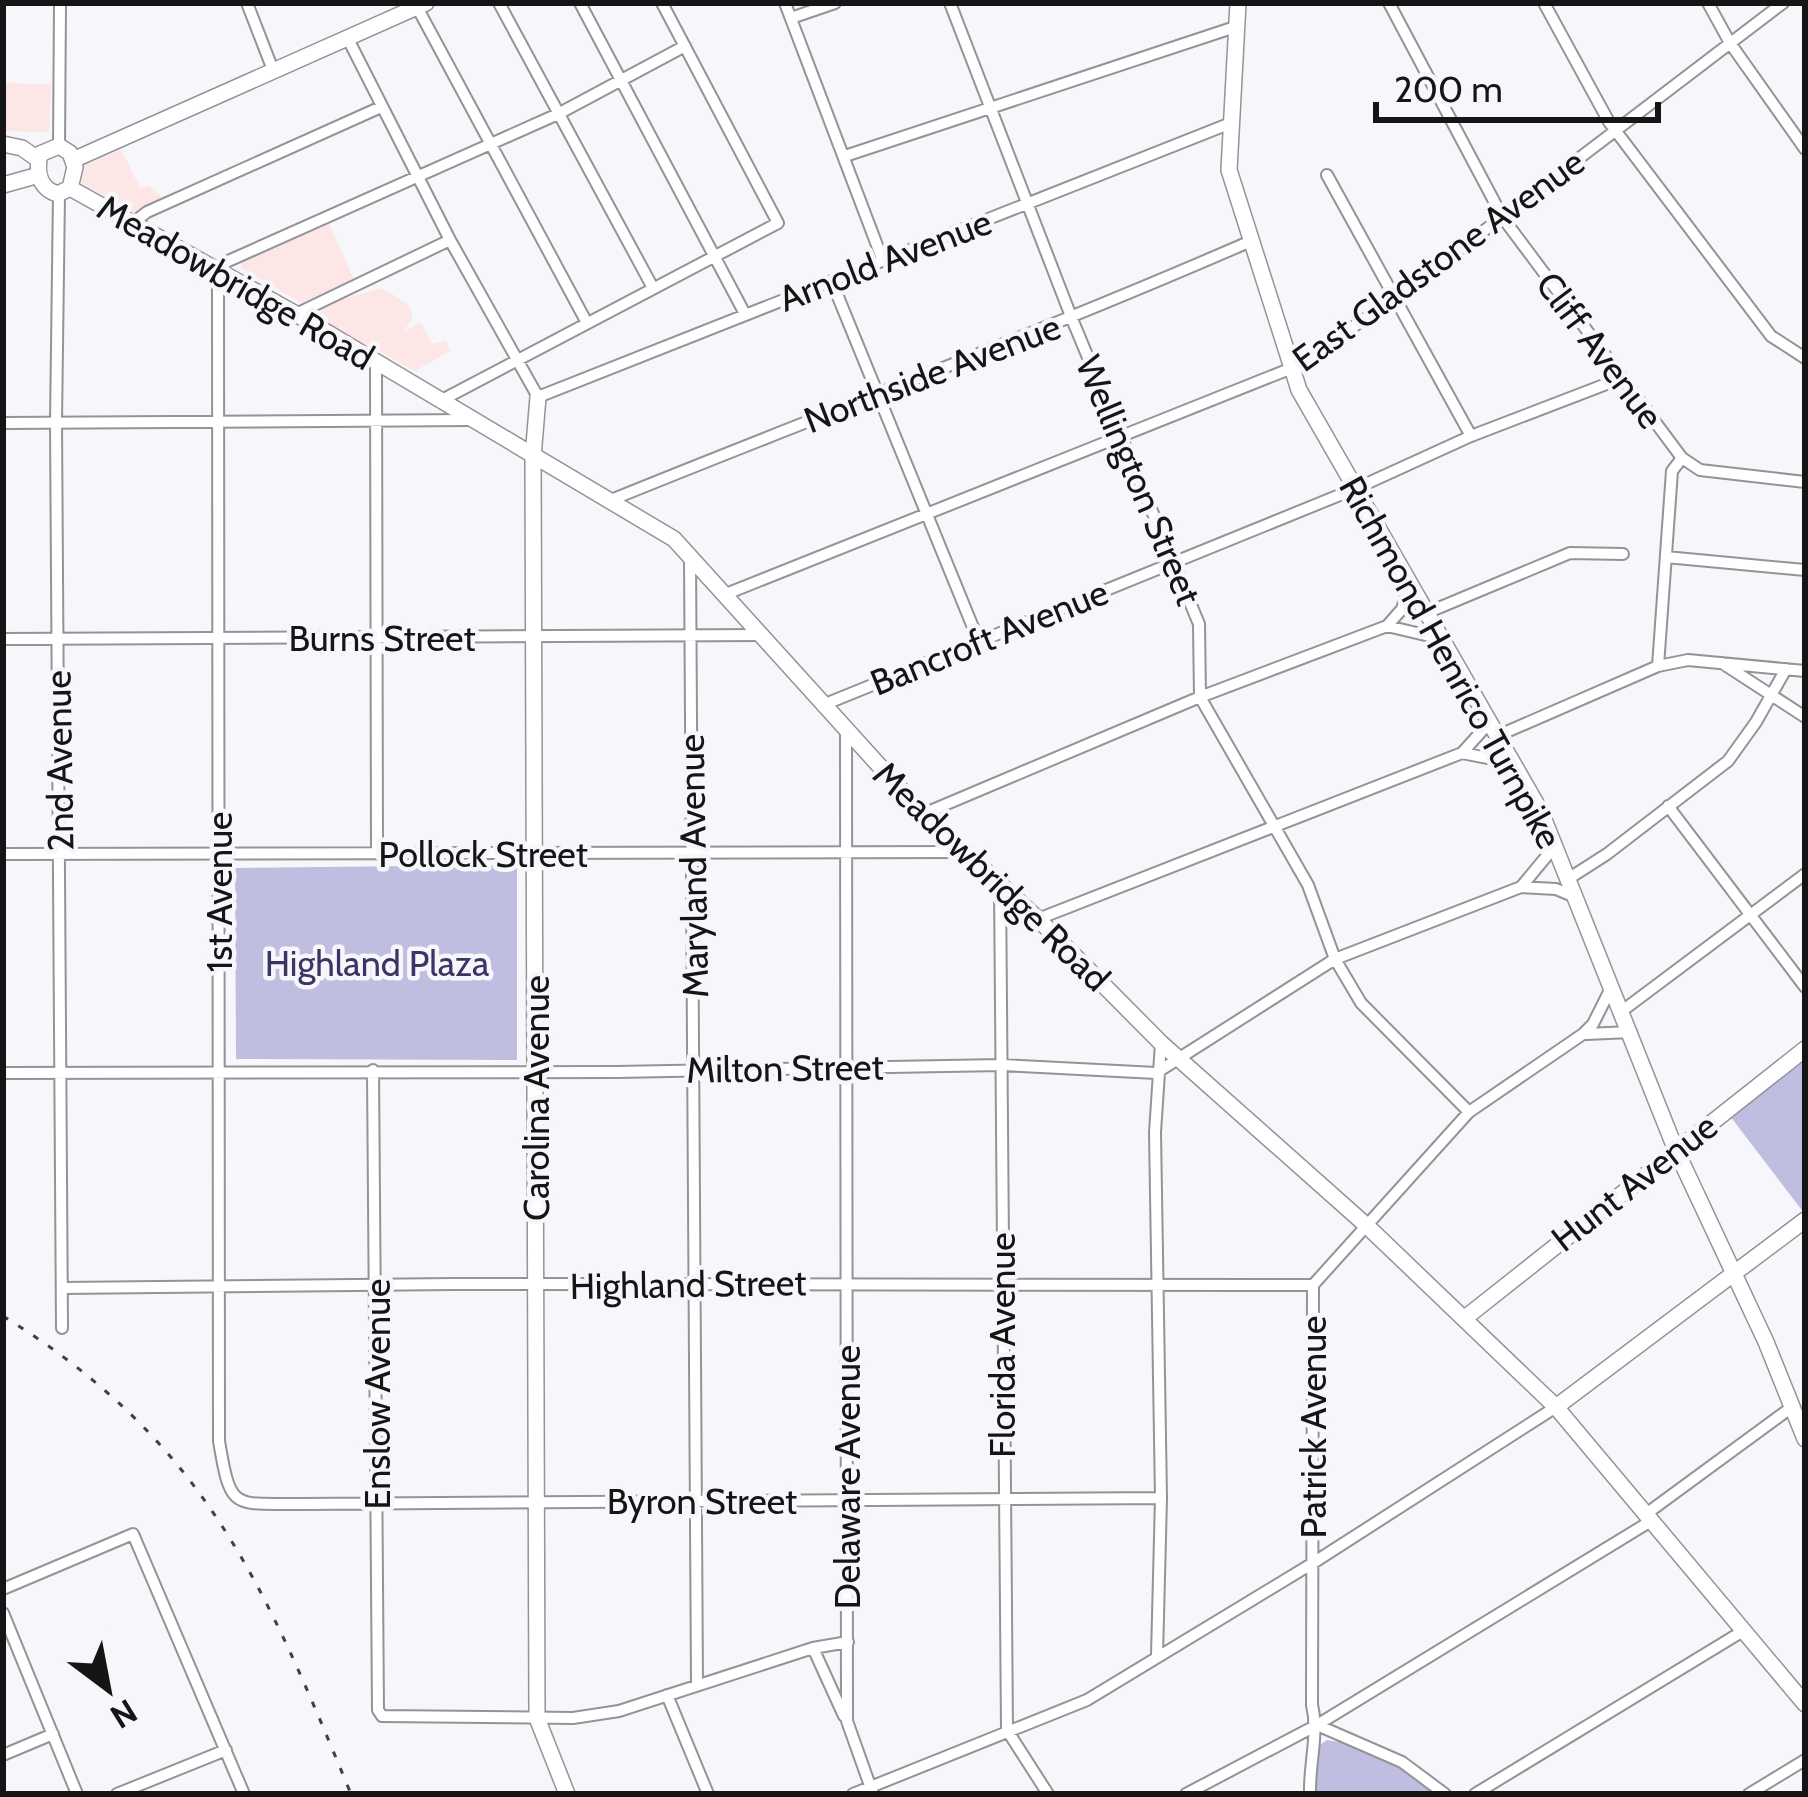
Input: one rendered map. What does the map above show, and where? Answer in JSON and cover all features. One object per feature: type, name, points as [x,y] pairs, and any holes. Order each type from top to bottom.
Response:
[{"type":"street","points":[[59,146],[60,3]]},
{"type":"street","points":[[248,3],[272,70]]},
{"type":"street","points":[[499,3],[653,288]]},
{"type":"street","points":[[580,3],[745,314]]},
{"type":"street","points":[[440,400],[778,223],[662,3]]},
{"type":"street","points":[[785,3],[883,261]]},
{"type":"street","points":[[791,18],[835,3]]},
{"type":"street","name":"Wellington Street","points":[[950,3],[1072,319],[1199,624],[1200,697],[1308,885],[1335,959],[1361,1003],[1469,1112]]},
{"type":"street","name":"Cliff Avenue","points":[[1389,3],[1502,218],[1682,458],[1700,470],[1805,482]]},
{"type":"street","points":[[1544,3],[1615,131],[1771,336],[1805,358]]},
{"type":"street","points":[[1708,3],[1730,43],[1805,149]]},
{"type":"street","name":"East Gladstone Avenue","points":[[726,595],[1292,368],[1393,300],[1783,3]]},
{"type":"street","points":[[73,160],[398,9],[422,5],[489,143],[587,322]]},
{"type":"street","points":[[845,156],[991,106],[1235,11]]},
{"type":"street","name":"Richmond Henrico Turnpike","points":[[1235,11],[1230,176],[1299,390],[1541,812],[1676,1148],[1805,1439]]},
{"type":"street","points":[[346,37],[538,397]]},
{"type":"street","points":[[218,273],[226,262],[558,114],[685,46]]},
{"type":"street","points":[[134,222],[381,106]]},
{"type":"street","name":"Arnold Avenue","points":[[538,397],[1231,123]]},
{"type":"street","name":"Meadowbridge Road","points":[[3,144],[22,148],[39,167],[50,192],[65,191],[134,222],[611,500],[690,554],[923,814],[1038,919],[1161,1043],[1367,1226],[1556,1407],[1805,1704]]},
{"type":"street","points":[[3,185],[39,167],[44,150],[59,146],[73,160],[65,191]]},
{"type":"street","points":[[1327,175],[1471,436]]},
{"type":"street","name":"2nd Avenue","points":[[62,1328],[56,423],[65,191]]},
{"type":"street","points":[[296,314],[451,240]]},
{"type":"street","name":"Northside Avenue","points":[[611,500],[1072,319],[1251,241]]},
{"type":"street","name":"1st Avenue","points":[[218,273],[219,1441],[226,1484],[232,1497],[243,1503]]},
{"type":"street","points":[[832,283],[979,642]]},
{"type":"street","points":[[376,363],[377,854]]},
{"type":"street","name":"Bancroft Avenue","points":[[823,705],[1622,378]]},
{"type":"street","name":"Carolina Avenue","points":[[538,397],[533,457],[537,1718],[567,1794]]},
{"type":"street","points":[[3,423],[471,420]]},
{"type":"street","points":[[1658,666],[1672,471],[1682,458]]},
{"type":"street","points":[[1424,614],[1570,553],[1623,554]]},
{"type":"street","name":"Maryland Avenue","points":[[690,554],[697,1683]]},
{"type":"street","points":[[1666,557],[1805,570]]},
{"type":"street","points":[[923,814],[1200,697],[1387,626],[1402,609],[1408,585]]},
{"type":"street","points":[[1387,626],[1438,638]]},
{"type":"street","name":"Burns Street","points":[[3,639],[761,635]]},
{"type":"street","points":[[1038,919],[1462,753],[1493,729],[1658,666],[1688,660],[1805,671]]},
{"type":"street","points":[[1721,662],[1805,717]]},
{"type":"street","points":[[1568,879],[1728,760],[1786,669]]},
{"type":"street","name":"Delaware Avenue","points":[[846,731],[847,1721],[872,1791]]},
{"type":"street","points":[[1462,753],[1513,763]]},
{"type":"street","points":[[1668,806],[1805,987]]},
{"type":"street","points":[[1521,887],[1555,846]]},
{"type":"street","name":"Pollock Street","points":[[3,854],[963,852]]},
{"type":"street","points":[[1622,1011],[1805,874]]},
{"type":"street","name":"Florida Avenue","points":[[1000,884],[1006,1730]]},
{"type":"street","points":[[1156,1073],[1335,959],[1521,887],[1575,897]]},
{"type":"street","name":"Patrick Avenue","points":[[1310,1794],[1317,1726],[1312,1705],[1313,1285],[1469,1112],[1593,1024],[1612,986]]},
{"type":"street","points":[[1583,1034],[1631,1032]]},
{"type":"street","points":[[1157,1656],[1161,1498],[1156,1073],[1161,1043]]},
{"type":"street","name":"Hunt Avenue","points":[[1465,1318],[1805,1049]]},
{"type":"street","name":"Milton Street","points":[[3,1073],[1002,1065],[1156,1073]]},
{"type":"street","name":"Enslow Avenue","points":[[374,1070],[378,1710],[382,1716],[537,1718]]},
{"type":"street","points":[[853,1794],[872,1791],[1006,1730],[1087,1700],[1556,1407],[1805,1220]]},
{"type":"street","name":"Highland Street","points":[[62,1288],[1313,1285]]},
{"type":"street","points":[[1186,1794],[1317,1726],[1648,1517],[1792,1408]]},
{"type":"street","name":"Byron Street","points":[[243,1503],[1161,1498]]},
{"type":"street","points":[[3,1589],[132,1533],[244,1794]]},
{"type":"street","points":[[3,1613],[77,1794]]},
{"type":"street","points":[[1475,1794],[1743,1631]]},
{"type":"street","points":[[537,1718],[619,1711],[813,1648],[848,1642]]},
{"type":"street","points":[[813,1648],[847,1721]]},
{"type":"street","points":[[667,1695],[708,1794]]},
{"type":"street","points":[[1317,1726],[1402,1762],[1445,1794]]},
{"type":"street","points":[[1006,1730],[1048,1794]]},
{"type":"street","points":[[3,1755],[52,1734]]},
{"type":"street","points":[[117,1794],[226,1750]]},
{"type":"street","points":[[1749,1794],[1805,1760]]},
{"type":"shaded area","points":[[3,83],[51,84],[49,132],[3,131]]},
{"type":"shaded area","points":[[121,149],[140,188],[149,186],[165,200],[135,213],[80,182],[76,169]]},
{"type":"shaded area","points":[[329,224],[354,279],[301,303],[241,268],[241,262]]},
{"type":"shaded area","points":[[382,288],[408,304],[413,317],[404,331],[421,323],[432,344],[446,341],[450,351],[415,371],[316,317],[319,310],[343,299]]},
{"type":"green space","name":"Highland Plaza","points":[[517,865],[517,1060],[236,1059],[235,868]]},
{"type":"green space","points":[[1805,1059],[1805,1212],[1804,1213],[1730,1116]]},
{"type":"green space","points":[[1327,1740],[1385,1759],[1436,1794],[1315,1794],[1318,1746]]},
{"type":"railway","points":[[3,1316],[72,1364],[130,1414],[179,1467],[220,1523],[288,1648],[351,1794]]}]
